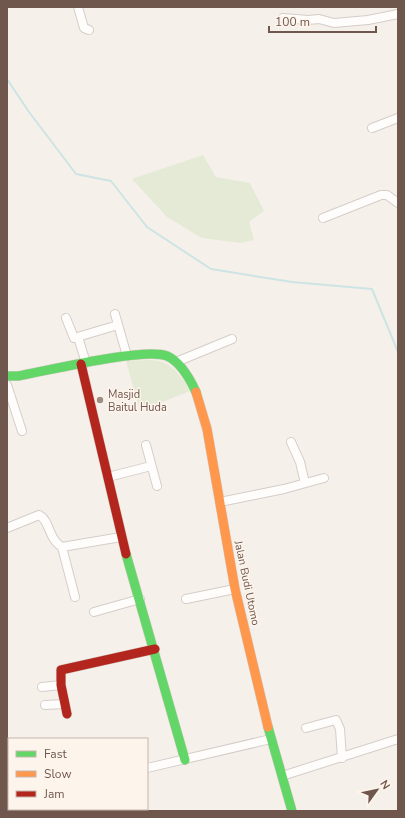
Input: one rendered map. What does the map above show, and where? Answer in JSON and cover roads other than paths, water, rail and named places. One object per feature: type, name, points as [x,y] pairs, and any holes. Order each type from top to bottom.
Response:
[{"type":"street","points":[[78,7],[84,28],[89,30]]},
{"type":"street","points":[[283,18],[308,20],[320,19],[334,23],[368,20],[398,14]]},
{"type":"street","points":[[372,128],[398,118]]},
{"type":"street","points":[[323,218],[381,195],[386,195],[398,203]]},
{"type":"street","points":[[115,314],[127,356]]},
{"type":"street","points":[[66,318],[74,338],[118,325]]},
{"type":"street","points":[[78,338],[121,537],[155,649],[185,760]]},
{"type":"street","points":[[7,376],[18,376],[127,356],[160,354],[168,356],[176,362],[232,339]]},
{"type":"street","name":"Jalan Budi Utomo","points":[[176,362],[188,376],[200,404],[220,502],[235,589],[271,739],[292,811]]},
{"type":"street","points":[[7,385],[22,431]]},
{"type":"street","points":[[291,442],[300,462],[305,482]]},
{"type":"street","points":[[146,446],[157,486]]},
{"type":"street","points":[[108,477],[151,466]]},
{"type":"street","points":[[220,502],[324,478]]},
{"type":"street","points":[[7,528],[40,515],[52,538],[62,547],[75,597]]},
{"type":"street","points":[[62,547],[121,537]]},
{"type":"street","points":[[186,599],[235,589]]},
{"type":"street","points":[[94,612],[140,599]]},
{"type":"street","points":[[67,714],[61,685],[60,675],[62,669],[155,649]]},
{"type":"street","points":[[42,687],[61,685]]},
{"type":"street","points":[[45,705],[64,704]]},
{"type":"street","points":[[306,728],[336,720],[340,729],[342,758]]},
{"type":"street","points":[[148,768],[271,739]]},
{"type":"street","points":[[282,776],[398,739]]},
{"type":"waterway","points":[[7,79],[29,112],[76,174],[111,181],[147,227],[211,269],[292,282],[372,289],[398,352]]},
{"type":"place","name":"Masjid Baitul Huda","points":[[100,400]]}]
